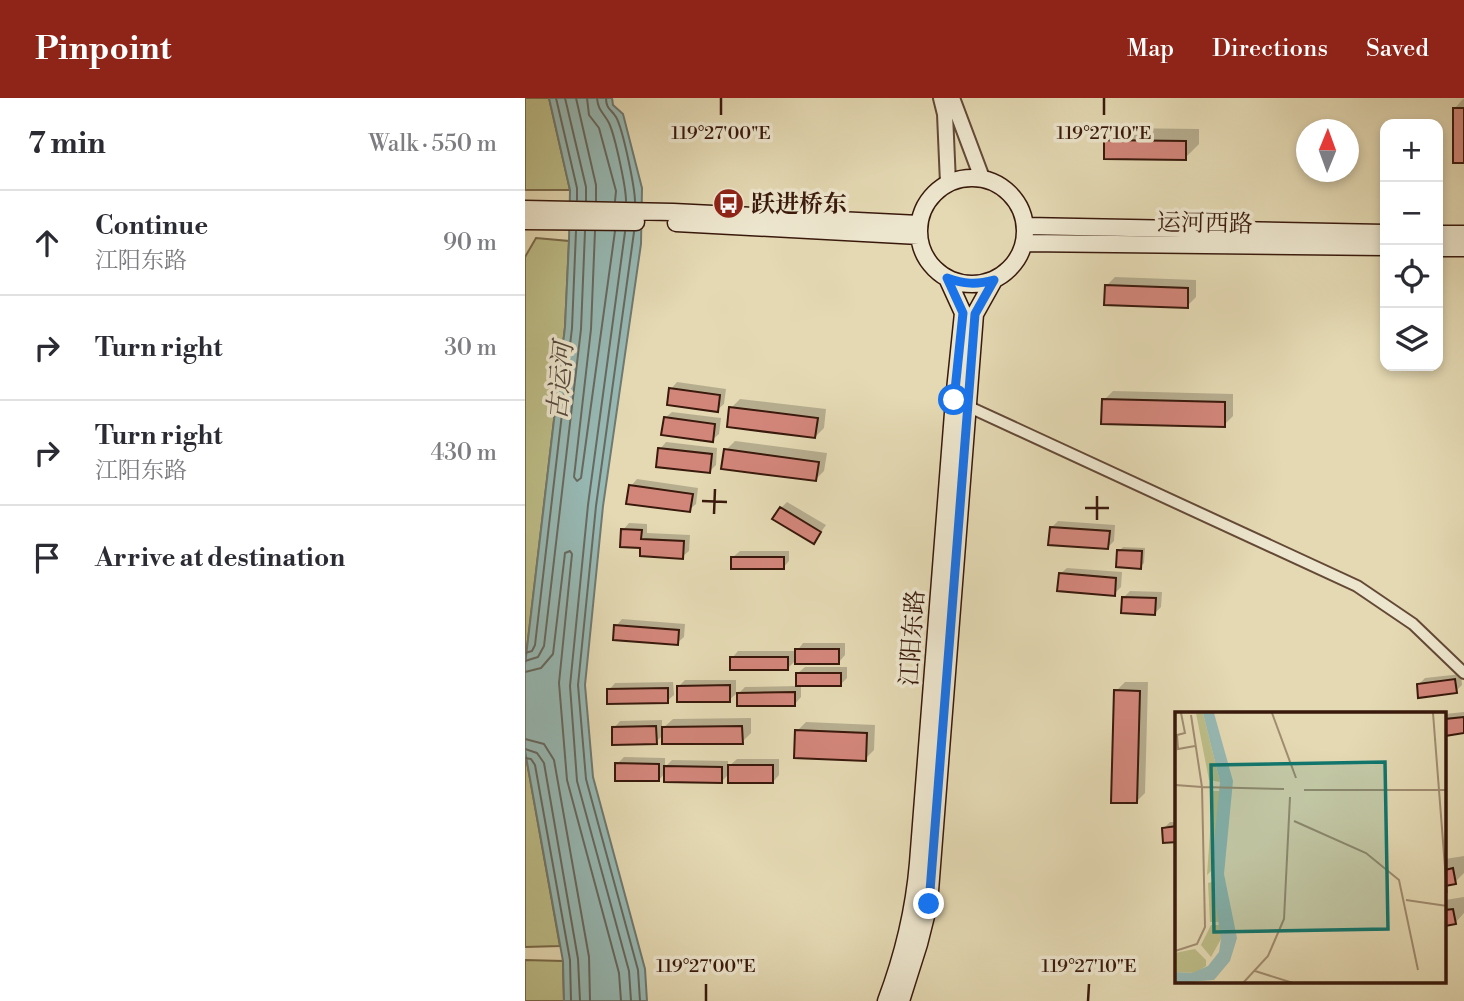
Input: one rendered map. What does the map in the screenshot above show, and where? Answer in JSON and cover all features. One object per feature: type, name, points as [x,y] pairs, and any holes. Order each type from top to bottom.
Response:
[{"type":"main road","points":[[965,178],[982,178],[999,184],[1012,195],[1022,209],[1026,226],[1025,243],[1019,259],[1008,271],[994,280],[964,284],[947,278],[933,268],[923,253],[919,230],[924,207],[934,193],[948,183],[965,178]]},
{"type":"main road","points":[[525,209],[544,215],[673,218],[919,230]]},
{"type":"main road","points":[[525,221],[544,215]]},
{"type":"main road","name":"运河西路","points":[[1026,226],[1380,233]]},
{"type":"main road","points":[[1443,234],[1464,234]]},
{"type":"main road","name":"运河西路","points":[[1025,243],[1380,247]]},
{"type":"main road","points":[[1443,248],[1464,248]]},
{"type":"main road","name":"江阳东路","points":[[886,1001],[914,903],[918,863],[963,313],[947,278]]},
{"type":"main road","name":"江阳东路","points":[[901,1001],[929,904],[975,314],[994,280]]},
{"type":"street","points":[[940,98],[945,114],[948,183]]},
{"type":"street","points":[[952,98],[982,178]]},
{"type":"street","points":[[967,406],[1357,586],[1413,624],[1464,673]]},
{"type":"green space","points":[[525,98],[549,98],[570,190],[525,190]]},
{"type":"green space","points":[[536,238],[569,241],[565,327],[525,665],[525,257]]},
{"type":"green space","points":[[525,751],[560,946],[525,947]]},
{"type":"green space","points":[[525,960],[563,961],[564,1001],[525,1001]]},
{"type":"water","name":"古运河","points":[[549,98],[612,98],[613,105],[623,114],[642,188],[641,244],[603,506],[585,685],[593,777],[645,969],[647,1001],[564,1001],[563,961],[525,751],[525,665],[565,327],[569,241],[570,190]]},
{"type":"building","points":[[1453,108],[1464,108],[1464,163],[1453,163]]},
{"type":"building","points":[[1104,140],[1186,141],[1186,160],[1104,159]]},
{"type":"building","points":[[1105,285],[1188,288],[1188,308],[1104,305]]},
{"type":"building","points":[[669,388],[720,395],[718,412],[667,405]]},
{"type":"building","points":[[1102,399],[1225,402],[1225,427],[1101,424]]},
{"type":"building","points":[[729,407],[818,418],[815,438],[727,427]]},
{"type":"building","points":[[664,417],[715,424],[713,442],[661,435]]},
{"type":"building","points":[[658,448],[712,454],[710,473],[656,467]]},
{"type":"building","points":[[724,449],[819,462],[816,481],[721,469]]},
{"type":"building","points":[[629,485],[693,494],[690,512],[626,504]]},
{"type":"building","points":[[780,507],[821,532],[814,544],[772,519]]},
{"type":"building","points":[[1050,527],[1110,531],[1108,549],[1048,545]]},
{"type":"building","points":[[621,529],[642,530],[641,539],[684,541],[683,559],[640,556],[640,548],[620,547]]},
{"type":"building","points":[[1117,550],[1142,551],[1141,569],[1116,567]]},
{"type":"building","points":[[731,557],[784,557],[784,569],[731,569]]},
{"type":"building","points":[[1059,573],[1116,578],[1115,596],[1057,591]]},
{"type":"building","points":[[1122,597],[1156,598],[1155,615],[1121,613]]},
{"type":"building","points":[[614,625],[679,630],[678,645],[613,640]]},
{"type":"building","points":[[795,649],[839,649],[839,664],[795,664]]},
{"type":"building","points":[[730,657],[788,657],[788,670],[730,670]]},
{"type":"building","points":[[796,673],[841,673],[841,686],[796,686]]},
{"type":"building","points":[[1455,679],[1457,693],[1418,698],[1417,684]]},
{"type":"building","points":[[730,685],[730,702],[677,702],[677,686]]},
{"type":"building","points":[[668,688],[668,703],[607,704],[607,689]]},
{"type":"building","points":[[1114,690],[1140,691],[1137,803],[1111,803]]},
{"type":"building","points":[[795,692],[795,706],[737,706],[737,693]]},
{"type":"building","points":[[1464,717],[1464,733],[1447,736],[1447,719]]},
{"type":"building","points":[[656,726],[657,744],[612,745],[612,727]]},
{"type":"building","points":[[742,726],[743,744],[662,744],[662,727]]},
{"type":"building","points":[[795,730],[867,733],[866,761],[794,758]]},
{"type":"building","points":[[615,763],[659,764],[659,781],[615,781]]},
{"type":"building","points":[[728,765],[773,765],[773,783],[728,783]]},
{"type":"building","points":[[664,766],[722,767],[722,783],[664,782]]},
{"type":"building","points":[[1175,826],[1175,842],[1163,843],[1162,828]]},
{"type":"building","points":[[1453,868],[1456,884],[1447,886],[1447,870]]},
{"type":"building","points":[[1453,909],[1456,924],[1447,926],[1447,910]]},
{"type":"place","name":"跃进桥东","points":[[728,204]]},
{"type":"route","points":[[929,904],[975,314],[994,280],[964,284],[947,278],[963,313],[954,400]]}]
